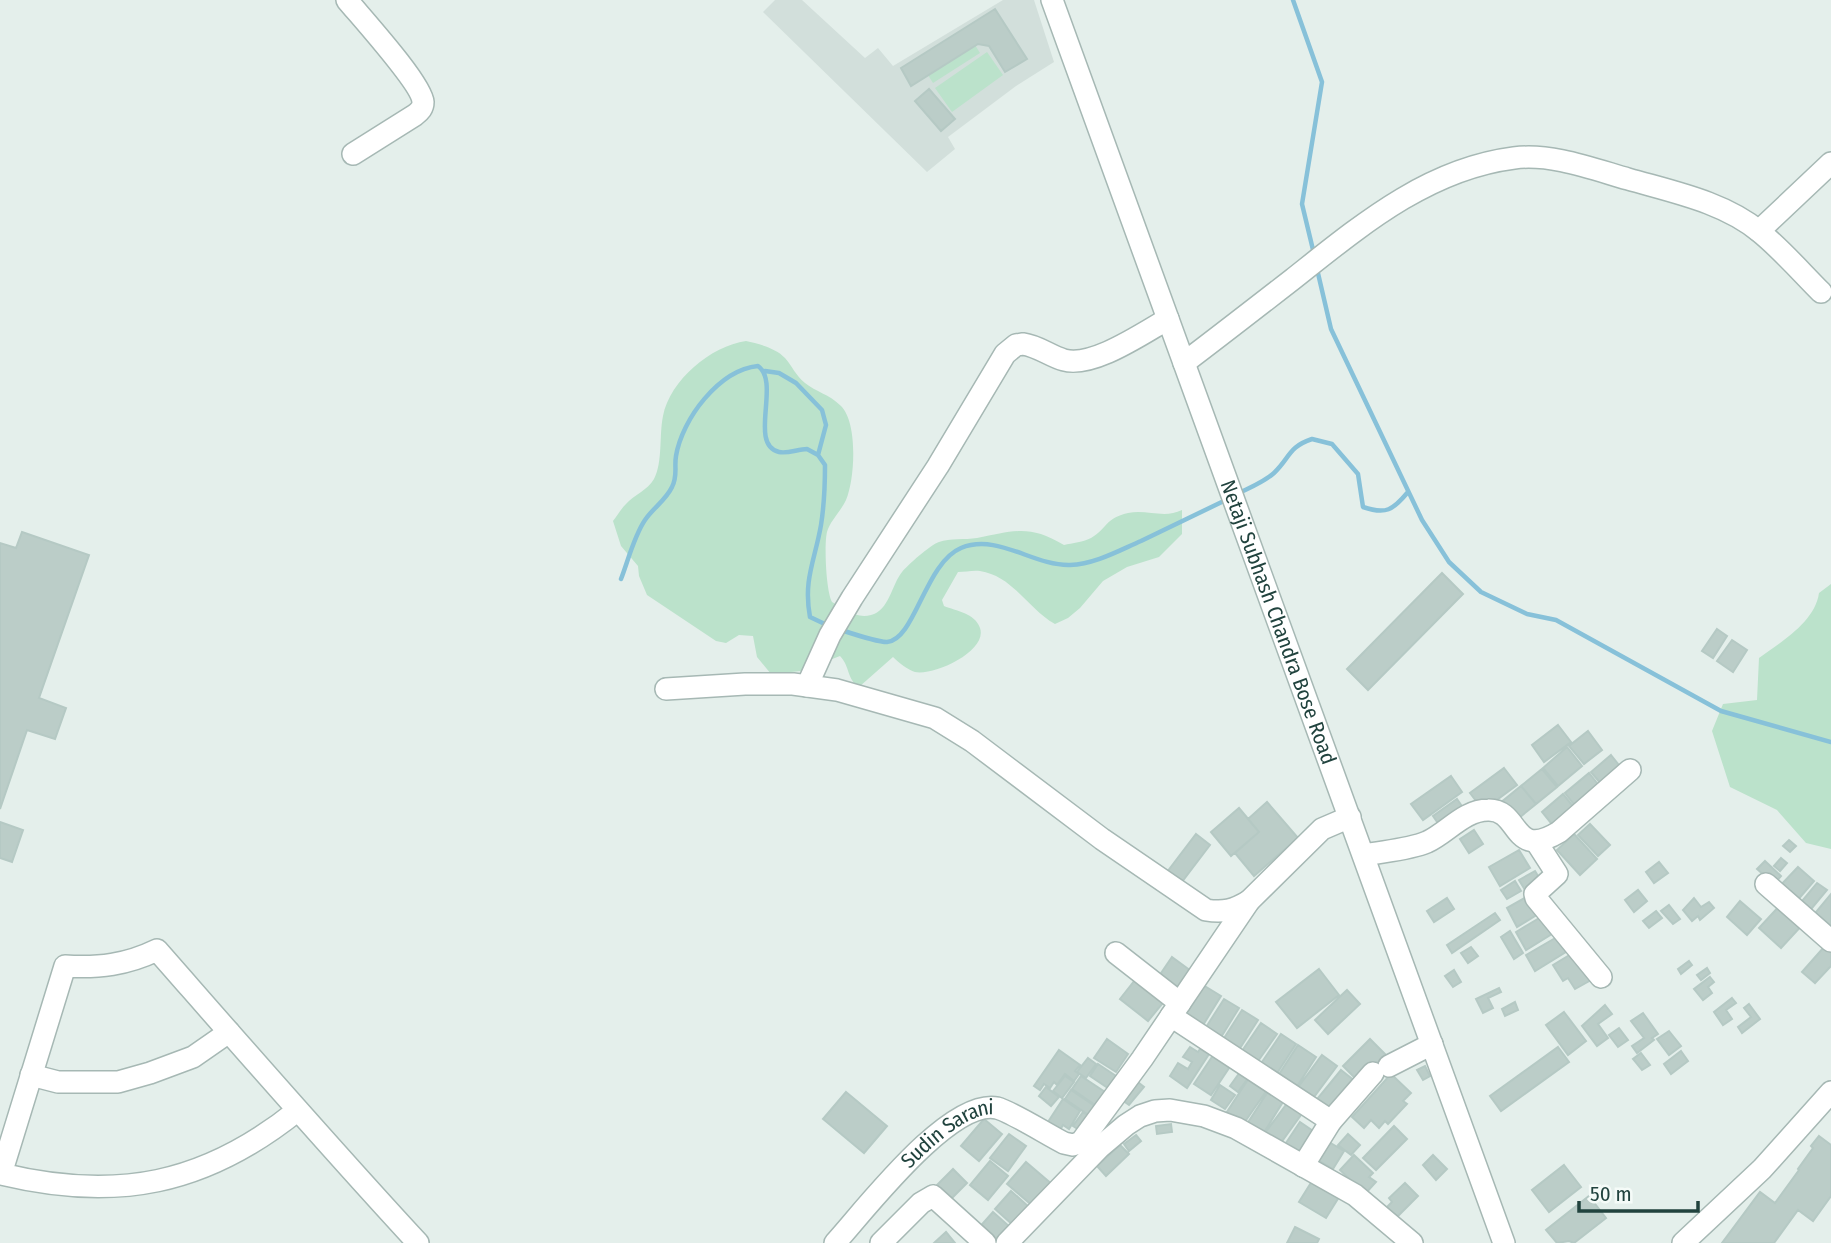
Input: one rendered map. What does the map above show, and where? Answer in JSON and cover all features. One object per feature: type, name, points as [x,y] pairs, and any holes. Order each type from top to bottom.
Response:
[{"type":"street","points":[[347,0],[414,82],[423,100],[421,110],[415,115],[353,154]]},
{"type":"street","name":"Netaji Subhash Chandra Bose Road","points":[[1052,0],[1065,43],[1504,1243]]},
{"type":"street","points":[[1184,363],[1401,198],[1436,179],[1475,166],[1515,158],[1545,158],[1696,199],[1725,211],[1759,231],[1821,292]]},
{"type":"street","points":[[1759,231],[1831,163]]},
{"type":"street","points":[[807,686],[835,627],[938,466],[1005,354],[1016,345],[1023,344],[1065,361],[1086,360],[1105,353],[1168,319]]},
{"type":"street","points":[[666,689],[745,684],[807,686],[837,690],[935,718],[972,741],[1102,839],[1231,928]]},
{"type":"street","points":[[1537,843],[1559,832],[1630,770]]},
{"type":"street","points":[[1364,855],[1427,842],[1470,814],[1488,810],[1500,813],[1520,834],[1537,843],[1557,874],[1539,888],[1535,894],[1536,898],[1601,977]]},
{"type":"street","points":[[1175,1010],[1249,901],[1322,830],[1350,817]]},
{"type":"street","points":[[1766,884],[1831,941]]},
{"type":"street","points":[[1206,910],[1221,912],[1236,909],[1249,901]]},
{"type":"street","points":[[298,1110],[244,1148],[208,1167],[181,1175],[124,1186],[93,1187],[57,1185],[1,1174],[65,966],[114,966],[157,950],[418,1243]]},
{"type":"street","points":[[1116,953],[1175,1010],[1331,1121]]},
{"type":"street","name":"Sudin Sarani","points":[[835,1243],[932,1139],[953,1121],[969,1112],[998,1108],[1068,1145],[1078,1144],[1087,1137],[1175,1010]]},
{"type":"street","points":[[31,1075],[58,1082],[118,1082],[193,1057],[229,1032]]},
{"type":"street","points":[[1303,1166],[1331,1121],[1381,1070],[1432,1044]]},
{"type":"street","points":[[1683,1243],[1762,1169],[1831,1092]]},
{"type":"street","points":[[1007,1243],[1100,1147],[1126,1125],[1140,1116],[1170,1110],[1205,1116],[1236,1128],[1355,1195],[1412,1243]]},
{"type":"street","points":[[881,1243],[921,1202],[933,1196],[985,1243]]},
{"type":"shaded area","points":[[775,0],[802,0],[865,58],[878,48],[893,66],[1003,0],[1034,0],[1054,62],[1016,86],[948,137],[955,149],[927,172],[763,12]]},
{"type":"green space","points":[[975,45],[980,53],[933,83],[928,75]]},
{"type":"green space","points":[[987,52],[1003,75],[952,112],[935,88]]},
{"type":"green space","points":[[746,341],[777,352],[788,361],[802,380],[836,402],[846,414],[852,438],[853,466],[846,500],[827,532],[826,557],[828,588],[832,602],[850,613],[866,616],[877,612],[886,603],[902,572],[925,551],[943,541],[1021,531],[1041,534],[1064,545],[1091,538],[1120,515],[1135,512],[1169,514],[1182,510],[1182,534],[1159,557],[1127,567],[1103,581],[1080,608],[1055,624],[1002,579],[980,571],[958,572],[942,600],[944,606],[974,619],[980,628],[980,637],[968,653],[946,666],[915,672],[893,657],[859,687],[852,681],[840,656],[801,671],[771,674],[757,657],[753,636],[739,635],[726,643],[716,641],[647,595],[638,566],[621,546],[613,521],[626,504],[654,479],[659,465],[663,416],[674,390],[706,357]]},
{"type":"green space","points":[[1831,584],[1831,849],[1806,843],[1777,810],[1730,787],[1712,731],[1723,704],[1757,700],[1759,658],[1804,622],[1819,593]]},
{"type":"building","points":[[995,9],[1027,59],[1005,72],[989,46],[978,44],[911,86],[901,68]]},
{"type":"building","points":[[929,89],[955,119],[941,131],[915,101]]},
{"type":"building","points":[[22,532],[89,555],[39,698],[66,708],[55,739],[27,730],[0,809],[0,543],[16,548]]},
{"type":"building","points":[[1442,573],[1463,594],[1368,690],[1347,669]]},
{"type":"building","points":[[1717,629],[1727,636],[1713,658],[1702,651]]},
{"type":"building","points":[[1732,640],[1747,650],[1733,672],[1717,661]]},
{"type":"building","points":[[1558,725],[1571,742],[1544,762],[1532,745]]},
{"type":"building","points":[[1588,731],[1602,750],[1584,764],[1569,746]]},
{"type":"building","points":[[1567,747],[1582,766],[1558,786],[1543,768]]},
{"type":"building","points":[[1611,755],[1622,769],[1602,785],[1591,772]]},
{"type":"building","points":[[1504,768],[1517,785],[1483,810],[1470,793]]},
{"type":"building","points":[[1542,769],[1557,787],[1536,804],[1521,786]]},
{"type":"building","points":[[1589,773],[1601,788],[1577,808],[1565,793]]},
{"type":"building","points":[[1451,776],[1462,792],[1423,820],[1411,804]]},
{"type":"building","points":[[1521,786],[1536,804],[1514,822],[1499,804]]},
{"type":"building","points":[[1563,794],[1576,810],[1555,828],[1542,812]]},
{"type":"building","points":[[1457,799],[1466,812],[1442,829],[1433,816]]},
{"type":"building","points":[[1267,802],[1298,838],[1254,876],[1235,853],[1259,832],[1248,819]]},
{"type":"building","points":[[1239,808],[1259,832],[1231,856],[1211,832]]},
{"type":"building","points":[[0,822],[23,830],[12,862],[0,858]]},
{"type":"building","points":[[1590,824],[1610,845],[1598,856],[1578,835]]},
{"type":"building","points":[[1474,830],[1483,844],[1469,853],[1460,839]]},
{"type":"building","points":[[1196,834],[1210,845],[1178,887],[1164,876]]},
{"type":"building","points":[[1574,834],[1597,859],[1580,875],[1557,850]]},
{"type":"building","points":[[1789,840],[1796,846],[1790,852],[1783,846]]},
{"type":"building","points":[[1519,850],[1530,868],[1500,886],[1489,867]]},
{"type":"building","points":[[1781,858],[1787,863],[1780,871],[1774,866]]},
{"type":"building","points":[[1765,861],[1781,876],[1774,884],[1757,869]]},
{"type":"building","points":[[1659,862],[1668,873],[1654,883],[1646,872]]},
{"type":"building","points":[[1798,867],[1814,881],[1796,902],[1779,887]]},
{"type":"building","points":[[1535,871],[1541,881],[1525,890],[1519,880]]},
{"type":"building","points":[[1515,881],[1521,891],[1507,899],[1501,890]]},
{"type":"building","points":[[1817,883],[1827,890],[1807,914],[1798,906]]},
{"type":"building","points":[[1638,890],[1647,901],[1634,912],[1625,900]]},
{"type":"building","points":[[1831,894],[1831,925],[1827,930],[1812,917]]},
{"type":"building","points":[[1530,895],[1540,913],[1517,927],[1507,908]]},
{"type":"building","points":[[1447,898],[1454,909],[1434,922],[1427,911]]},
{"type":"building","points":[[1694,898],[1701,907],[1709,902],[1714,908],[1700,920],[1698,916],[1692,921],[1683,910]]},
{"type":"building","points":[[1740,901],[1761,919],[1747,935],[1727,917]]},
{"type":"building","points":[[1782,903],[1804,923],[1781,948],[1759,928]]},
{"type":"building","points":[[1669,905],[1680,919],[1673,924],[1661,911]]},
{"type":"building","points":[[1656,911],[1662,918],[1649,928],[1643,921]]},
{"type":"building","points":[[1495,913],[1500,920],[1452,953],[1447,945]]},
{"type":"building","points":[[1541,917],[1552,934],[1526,950],[1516,932]]},
{"type":"building","points":[[1510,931],[1523,953],[1514,959],[1501,937]]},
{"type":"building","points":[[1557,937],[1566,952],[1535,971],[1526,955]]},
{"type":"building","points":[[1825,946],[1831,951],[1831,966],[1815,983],[1802,972]]},
{"type":"building","points":[[1471,947],[1478,956],[1468,963],[1461,953]]},
{"type":"building","points":[[1576,951],[1593,979],[1575,989],[1568,978],[1563,981],[1553,965]]},
{"type":"building","points":[[1172,957],[1191,971],[1176,997],[1155,982]]},
{"type":"building","points":[[1689,961],[1692,965],[1681,974],[1678,969]]},
{"type":"building","points":[[1707,968],[1710,973],[1701,980],[1697,975]]},
{"type":"building","points":[[1319,969],[1339,995],[1297,1028],[1276,1002]]},
{"type":"building","points":[[1454,970],[1461,982],[1453,987],[1445,976]]},
{"type":"building","points":[[1139,975],[1167,998],[1148,1021],[1120,999]]},
{"type":"building","points":[[1710,977],[1714,982],[1708,987],[1712,993],[1703,1000],[1694,989]]},
{"type":"building","points":[[1203,985],[1221,996],[1200,1030],[1182,1018]]},
{"type":"building","points":[[1499,988],[1501,992],[1488,998],[1493,1008],[1483,1013],[1476,999]]},
{"type":"building","points":[[1347,990],[1360,1004],[1328,1034],[1315,1020]]},
{"type":"building","points":[[1732,998],[1736,1003],[1726,1010],[1732,1019],[1723,1025],[1714,1012]]},
{"type":"building","points":[[1224,999],[1239,1008],[1218,1042],[1203,1032]]},
{"type":"building","points":[[1515,1002],[1518,1010],[1505,1016],[1502,1009]]},
{"type":"building","points":[[1749,1004],[1760,1019],[1742,1033],[1738,1027],[1751,1017],[1744,1008]]},
{"type":"building","points":[[1605,1005],[1612,1014],[1598,1024],[1608,1038],[1597,1046],[1582,1026]]},
{"type":"building","points":[[1242,1010],[1258,1020],[1237,1053],[1221,1043]]},
{"type":"building","points":[[1564,1012],[1586,1041],[1568,1055],[1546,1025]]},
{"type":"building","points":[[1643,1013],[1658,1034],[1637,1053],[1632,1046],[1644,1038],[1631,1021]]},
{"type":"building","points":[[1261,1023],[1277,1034],[1256,1064],[1240,1054]]},
{"type":"building","points":[[1619,1028],[1628,1040],[1618,1047],[1609,1035]]},
{"type":"building","points":[[1669,1031],[1681,1046],[1669,1055],[1657,1039]]},
{"type":"building","points":[[1281,1034],[1296,1044],[1274,1078],[1258,1068]]},
{"type":"building","points":[[1107,1039],[1128,1054],[1116,1072],[1094,1058]]},
{"type":"building","points":[[1370,1039],[1387,1056],[1360,1083],[1343,1066]]},
{"type":"building","points":[[1298,1045],[1316,1057],[1294,1091],[1276,1079]]},
{"type":"building","points":[[1190,1047],[1209,1054],[1187,1088],[1170,1076],[1178,1063],[1188,1069],[1192,1062],[1183,1057]]},
{"type":"building","points":[[1558,1047],[1569,1062],[1501,1111],[1490,1096]]},
{"type":"building","points":[[1059,1050],[1080,1065],[1075,1071],[1079,1074],[1074,1081],[1065,1074],[1057,1085],[1054,1082],[1050,1088],[1044,1084],[1040,1090],[1034,1086]]},
{"type":"building","points":[[1216,1051],[1233,1062],[1211,1095],[1194,1084]]},
{"type":"building","points":[[1681,1051],[1688,1061],[1671,1074],[1664,1064]]},
{"type":"building","points":[[1641,1053],[1650,1065],[1642,1070],[1633,1059]]},
{"type":"building","points":[[1322,1055],[1337,1066],[1311,1101],[1296,1090]]},
{"type":"building","points":[[1088,1058],[1096,1064],[1086,1078],[1077,1072]]},
{"type":"building","points":[[1098,1064],[1116,1076],[1108,1088],[1090,1076]]},
{"type":"building","points":[[1425,1066],[1430,1076],[1423,1080],[1417,1070]]},
{"type":"building","points":[[1243,1068],[1251,1074],[1238,1092],[1230,1086]]},
{"type":"building","points":[[1341,1070],[1356,1082],[1328,1116],[1313,1104]]},
{"type":"building","points":[[1391,1074],[1411,1093],[1403,1101],[1407,1104],[1388,1124],[1385,1121],[1379,1128],[1371,1120],[1364,1128],[1352,1117]]},
{"type":"building","points":[[1065,1076],[1074,1082],[1062,1098],[1053,1091]]},
{"type":"building","points":[[1081,1076],[1108,1094],[1098,1107],[1072,1089]]},
{"type":"building","points":[[1249,1078],[1267,1090],[1242,1126],[1225,1115]]},
{"type":"building","points":[[1134,1079],[1144,1087],[1129,1105],[1118,1097]]},
{"type":"building","points":[[1220,1085],[1235,1095],[1225,1109],[1211,1100]]},
{"type":"building","points":[[1046,1087],[1059,1097],[1051,1106],[1039,1096]]},
{"type":"building","points":[[1271,1087],[1286,1097],[1263,1134],[1247,1124]]},
{"type":"building","points":[[1071,1090],[1099,1109],[1093,1118],[1065,1099]]},
{"type":"building","points":[[846,1092],[887,1126],[864,1153],[823,1119]]},
{"type":"building","points":[[1291,1098],[1306,1108],[1280,1144],[1265,1133]]},
{"type":"building","points":[[1063,1099],[1080,1111],[1069,1129],[1063,1125],[1060,1130],[1048,1122]]},
{"type":"building","points":[[1083,1112],[1093,1119],[1084,1133],[1073,1126]]},
{"type":"building","points":[[984,1119],[1002,1134],[979,1161],[961,1146]]},
{"type":"building","points":[[1300,1122],[1319,1135],[1303,1159],[1284,1146]]},
{"type":"building","points":[[1171,1124],[1172,1132],[1157,1134],[1156,1126]]},
{"type":"building","points":[[1394,1126],[1407,1139],[1376,1170],[1363,1158]]},
{"type":"building","points":[[1009,1134],[1026,1146],[1008,1171],[990,1158]]},
{"type":"building","points":[[1348,1134],[1360,1145],[1351,1155],[1338,1145]]},
{"type":"building","points":[[1136,1135],[1141,1141],[1129,1151],[1124,1144]]},
{"type":"building","points":[[1819,1136],[1831,1145],[1831,1196],[1813,1221],[1798,1210],[1774,1243],[1722,1243],[1760,1192],[1775,1203]]},
{"type":"building","points":[[1324,1139],[1344,1151],[1333,1169],[1313,1157]]},
{"type":"building","points":[[1120,1145],[1129,1154],[1106,1176],[1097,1166]]},
{"type":"building","points":[[1354,1155],[1373,1173],[1369,1177],[1376,1182],[1365,1194],[1340,1170]]},
{"type":"building","points":[[1433,1155],[1447,1169],[1436,1180],[1423,1165]]},
{"type":"building","points":[[990,1161],[1008,1176],[988,1200],[970,1185]]},
{"type":"building","points":[[1026,1162],[1053,1185],[1034,1207],[1007,1184]]},
{"type":"building","points":[[1564,1165],[1581,1187],[1549,1212],[1532,1190]]},
{"type":"building","points":[[953,1169],[967,1183],[951,1199],[937,1185]]},
{"type":"building","points":[[1312,1181],[1339,1197],[1326,1218],[1299,1202]]},
{"type":"building","points":[[1405,1183],[1418,1196],[1394,1220],[1384,1210],[1392,1202],[1389,1198]]},
{"type":"building","points":[[1011,1191],[1029,1207],[1013,1225],[995,1209]]},
{"type":"building","points":[[1589,1196],[1606,1218],[1574,1243],[1557,1243],[1546,1230]]},
{"type":"building","points":[[993,1212],[1011,1228],[998,1243],[991,1243],[977,1230]]},
{"type":"building","points":[[1295,1227],[1319,1239],[1317,1243],[1287,1243]]},
{"type":"building","points":[[946,1232],[955,1243],[934,1243]]},
{"type":"waterway","points":[[1293,0],[1322,82],[1302,204],[1314,254]]},
{"type":"waterway","points":[[1317,269],[1331,329],[1422,520],[1449,562],[1481,592],[1527,614],[1556,620],[1721,711],[1831,742]]},
{"type":"waterway","points":[[621,579],[641,526],[674,483],[676,456],[694,412],[716,386],[744,369],[758,366],[767,385],[765,426],[770,447],[779,452],[807,449],[818,455],[825,465],[822,518],[809,581],[808,604],[810,617],[829,626]]},
{"type":"waterway","points":[[765,371],[779,373],[796,383],[822,410],[826,425],[818,455]]},
{"type":"waterway","points":[[1239,493],[1270,476],[1294,449],[1312,439],[1332,444],[1358,474],[1363,507],[1383,511],[1393,507],[1408,492]]},
{"type":"waterway","points":[[841,630],[883,642],[897,638],[905,629],[938,569],[949,556],[961,548],[988,544],[1056,564],[1079,564],[1115,553],[1228,499]]}]
